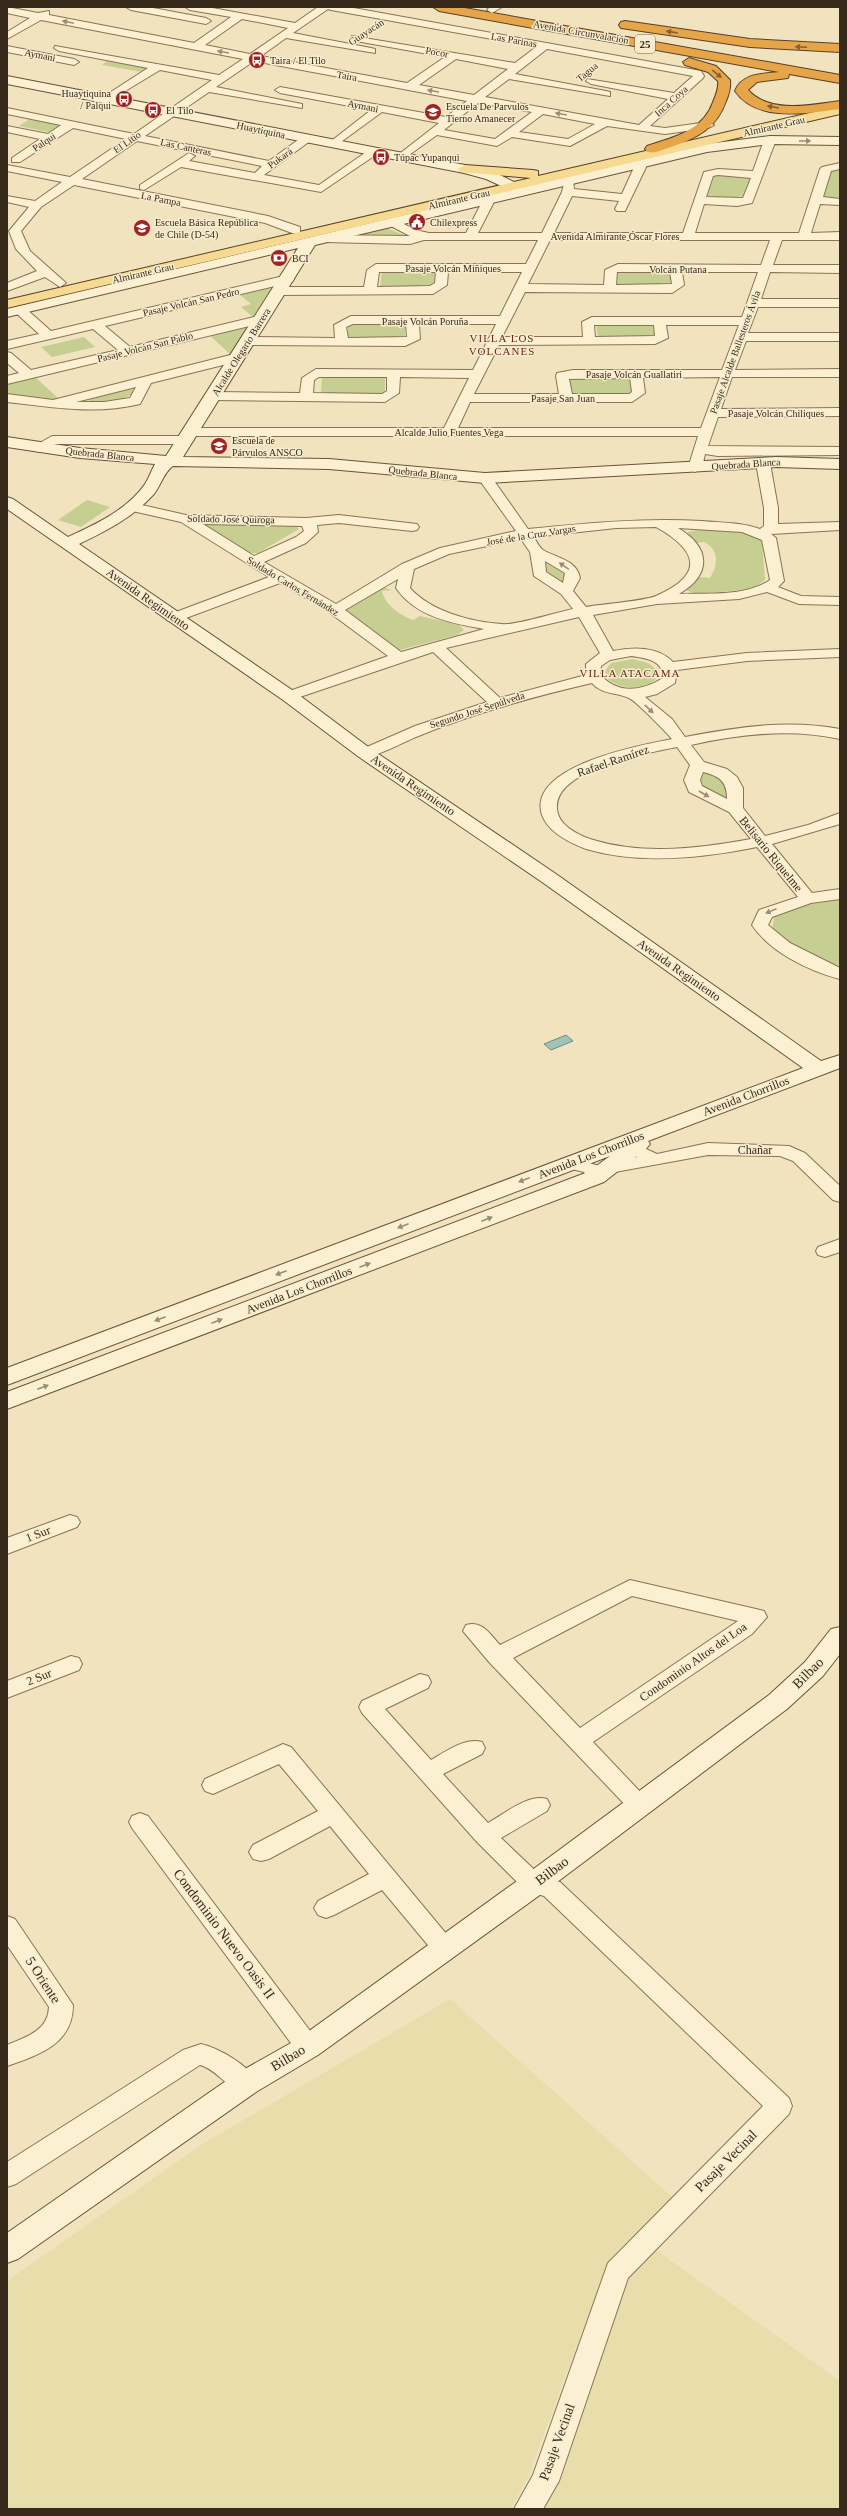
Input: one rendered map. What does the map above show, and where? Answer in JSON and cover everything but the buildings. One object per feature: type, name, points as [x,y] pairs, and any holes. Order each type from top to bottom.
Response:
[{"type":"highway","name":"Avenida Circunvalación","points":[[474,7],[494,9],[840,77]]},
{"type":"highway","name":"Avenida Circunvalación","points":[[444,8],[840,77]]},
{"type":"highway","points":[[444,8],[706,67],[722,76],[725,84],[716,115],[708,125],[694,133],[652,149]]},
{"type":"highway","points":[[494,9],[579,20]]},
{"type":"highway","points":[[615,24],[743,43],[840,48]]},
{"type":"highway","points":[[840,77],[800,75],[773,76],[754,79],[741,88],[748,99],[774,108],[796,109],[840,105]]},
{"type":"main road","name":"Almirante Grau","points":[[7,304],[308,236],[426,207],[540,174],[840,105]]},
{"type":"main road","name":"Almirante Grau","points":[[7,296],[60,283],[308,236],[508,184],[596,171],[698,144],[840,110]]},
{"type":"main road","points":[[698,144],[734,140],[770,140]]},
{"type":"main road","points":[[465,169],[507,174],[540,174]]},
{"type":"main road","points":[[413,218],[426,207]]},
{"type":"main road","points":[[122,286],[135,275]]},
{"type":"street","points":[[7,36],[55,7]]},
{"type":"street","points":[[131,7],[227,25]]},
{"type":"street","points":[[190,7],[297,26]]},
{"type":"street","name":"El Litio","points":[[19,248],[11,232],[37,205],[325,7]]},
{"type":"street","name":"Las Parinas","points":[[331,7],[697,73]]},
{"type":"street","name":"Taira","points":[[7,10],[312,69],[641,129],[665,131],[708,125]]},
{"type":"street","points":[[195,47],[240,16]]},
{"type":"street","name":"Guayacán","points":[[343,46],[388,18]]},
{"type":"street","points":[[46,56],[93,27]]},
{"type":"street","name":"Pocor","points":[[285,35],[441,65]]},
{"type":"street","name":"Pocor","points":[[356,38],[517,67]]},
{"type":"street","points":[[402,157],[544,46]]},
{"type":"street","name":"Aymani","points":[[59,48],[220,78]]},
{"type":"street","name":"Aymani","points":[[7,49],[144,75]]},
{"type":"street","points":[[409,87],[454,56]]},
{"type":"street","name":"Tagua","points":[[569,87],[606,56]]},
{"type":"street","points":[[107,99],[157,66]]},
{"type":"street","points":[[265,100],[312,69]]},
{"type":"street","name":"Inca Coya","points":[[641,129],[699,76],[697,73]]},
{"type":"street","points":[[506,75],[606,94]]},
{"type":"street","points":[[579,78],[676,96]]},
{"type":"street","name":"Huaytiquina","points":[[8,81],[465,169],[508,184]]},
{"type":"street","points":[[579,117],[616,85]]},
{"type":"street","points":[[206,88],[312,109]]},
{"type":"street","name":"Aymani","points":[[280,90],[447,121]]},
{"type":"street","points":[[334,144],[379,109]]},
{"type":"street","points":[[434,131],[497,143],[512,134],[542,110]]},
{"type":"street","name":"Las Canteras","points":[[7,111],[270,165]]},
{"type":"street","name":"Aymani","points":[[350,116],[366,119]]},
{"type":"street","points":[[512,134],[570,143],[606,122]]},
{"type":"street","name":"Palqui","points":[[10,162],[71,124]]},
{"type":"street","points":[[7,129],[50,138]]},
{"type":"street","name":"Pukará","points":[[254,177],[306,139]]},
{"type":"street","points":[[701,200],[745,203],[748,201],[770,140]]},
{"type":"street","name":"Almirante Grau","points":[[14,311],[122,286],[308,236],[393,222],[489,200],[569,186],[596,171],[642,163],[722,145],[770,140],[840,141]]},
{"type":"street","points":[[144,187],[197,150]]},
{"type":"street","name":"Las Canteras","points":[[179,163],[320,189],[373,152]]},
{"type":"street","name":"La Pampa","points":[[10,162],[82,174],[287,216]]},
{"type":"street","name":"La Pampa","points":[[10,162],[71,181],[268,220],[308,236],[410,240],[424,236]]},
{"type":"street","points":[[620,210],[642,163]]},
{"type":"street","points":[[804,236],[826,169],[840,166]]},
{"type":"street","points":[[688,236],[701,200],[708,174],[712,172],[758,175]]},
{"type":"street","points":[[449,432],[546,237],[569,186],[626,198]]},
{"type":"street","points":[[7,199],[37,205]]},
{"type":"street","points":[[470,236],[489,200]]},
{"type":"street","points":[[816,200],[840,202]]},
{"type":"street","name":"Avenida Almirante Óscar Flores","points":[[393,222],[410,233],[424,236],[840,236]]},
{"type":"street","name":"Alcalde Olegario Barrera","points":[[68,543],[108,524],[133,507],[152,486],[162,466],[170,461],[189,436],[284,285],[308,236]]},
{"type":"street","name":"Pasaje Alcalde Ballesteros Ávila","points":[[695,468],[706,432],[777,236]]},
{"type":"street","points":[[7,252],[19,248],[60,283]]},
{"type":"street","name":"Pasaje Volcán Miñiques","points":[[370,290],[373,270],[376,268],[530,268]]},
{"type":"street","name":"Pasaje Volcán Miñiques","points":[[284,285],[370,290],[433,290],[441,286],[442,268]]},
{"type":"street","name":"Volcán Putana","points":[[610,289],[610,270],[614,269],[840,269]]},
{"type":"street","name":"Volcán Putana","points":[[520,288],[672,289],[678,285],[676,269]]},
{"type":"street","points":[[7,287],[47,272]]},
{"type":"street","name":"Pasaje Volcán San Pedro","points":[[7,345],[94,324],[284,285]]},
{"type":"street","points":[[753,303],[840,303]]},
{"type":"street","points":[[14,311],[48,335]]},
{"type":"street","name":"Pasaje Volcán San Pablo","points":[[7,380],[262,319]]},
{"type":"street","name":"Pasaje Volcán Poruña","points":[[342,342],[340,325],[345,322],[505,320]]},
{"type":"street","points":[[494,341],[660,339],[662,338],[659,320]]},
{"type":"street","name":"Pasaje Volcán Poruña","points":[[248,341],[405,342],[414,339],[412,321]]},
{"type":"street","points":[[589,340],[588,322],[592,321],[746,321]]},
{"type":"street","points":[[94,324],[128,351]]},
{"type":"street","points":[[740,338],[840,337]]},
{"type":"street","points":[[7,356],[29,375]]},
{"type":"street","points":[[56,403],[238,357]]},
{"type":"street","name":"Pasaje Volcán Guallatiri","points":[[566,398],[562,376],[566,375],[840,372]]},
{"type":"street","points":[[306,398],[308,378],[316,373],[478,374]]},
{"type":"street","points":[[214,396],[385,398],[393,392],[394,374]]},
{"type":"street","name":"Pasaje San Juan","points":[[466,398],[637,396],[636,374]]},
{"type":"street","points":[[7,398],[56,403],[122,405],[135,401],[146,380]]},
{"type":"street","name":"Pasaje Volcán Chiliques","points":[[713,413],[840,412]]},
{"type":"street","name":"Alcalde Julio Fuentes Vega","points":[[38,448],[52,440],[189,436],[449,432],[706,432]]},
{"type":"street","name":"Quebrada Blanca","points":[[7,442],[38,448],[170,461],[329,464],[485,478],[578,471],[695,468],[763,463],[802,462],[840,464]]},
{"type":"street","points":[[700,449],[718,452],[840,451]]},
{"type":"street","points":[[289,696],[398,657],[499,629],[586,617],[658,600],[750,594],[769,588],[777,582],[772,544],[767,531],[771,508],[763,463]]},
{"type":"street","points":[[485,478],[537,552],[563,564],[572,572],[573,578],[566,591]]},
{"type":"street","name":"Avenida Regimiento","points":[[7,502],[68,543],[173,618],[289,696],[365,753],[549,878],[818,1069]]},
{"type":"street","name":"Soldado José Quiroga","points":[[133,507],[186,518],[306,522],[339,519],[412,527]]},
{"type":"street","name":"Soldado Carlos Fernández","points":[[186,518],[253,562],[335,610],[398,657]]},
{"type":"street","points":[[253,562],[301,540],[311,532],[311,527],[306,522]]},
{"type":"street","points":[[658,522],[677,532],[690,545],[697,554],[698,564],[692,580],[658,600]]},
{"type":"street","name":"José de la Cruz Vargas","points":[[335,610],[407,567],[445,551],[523,534],[601,525],[658,522],[767,531],[840,526]]},
{"type":"street","points":[[537,552],[539,573],[566,591],[586,617],[608,655]]},
{"type":"street","points":[[407,567],[403,588],[418,605],[449,617],[499,629]]},
{"type":"street","points":[[173,618],[281,578]]},
{"type":"street","points":[[769,588],[799,600],[840,601]]},
{"type":"street","points":[[586,617],[604,628],[614,642],[632,652]]},
{"type":"street","points":[[435,646],[497,703]]},
{"type":"street","points":[[632,652],[655,656],[670,667],[672,674],[670,680],[654,690],[633,693],[609,689],[593,678],[591,672],[593,666],[608,655],[632,652]]},
{"type":"street","points":[[670,667],[747,657],[840,653]]},
{"type":"street","name":"Segundo José Sepúlveda","points":[[365,753],[416,730],[497,703],[593,678]]},
{"type":"street","points":[[654,690],[665,710],[667,722]]},
{"type":"street","points":[[633,693],[652,712],[667,722],[698,765]]},
{"type":"street","name":"Rafael Ramírez","points":[[840,734],[820,730],[731,732],[615,758],[567,778],[556,787],[551,796],[549,808],[551,818],[561,830],[576,840],[616,850],[696,851],[760,842],[808,830],[840,818]]},
{"type":"street","name":"Belisario Riquelme","points":[[735,809],[735,788],[731,780],[721,772],[698,765],[692,780],[695,789],[735,809],[760,842],[788,873],[808,899]]},
{"type":"street","name":"Belisario Riquelme","points":[[840,894],[808,899],[765,914],[760,925],[769,937],[811,962],[840,974]]},
{"type":"street","name":"Avenida Chorrillos","points":[[652,1132],[840,1061]]},
{"type":"street","name":"Avenida Los Chorrillos","points":[[7,1401],[601,1173],[636,1148],[652,1132]]},
{"type":"street","name":"Avenida Los Chorrillos","points":[[7,1377],[652,1132]]},
{"type":"street","points":[[636,1148],[654,1160]]},
{"type":"street","name":"Chañar","points":[[601,1173],[654,1160],[708,1150],[783,1150],[799,1157],[833,1181],[840,1196]]},
{"type":"street","points":[[570,1163],[591,1168],[601,1173]]},
{"type":"street","name":"1 Sur","points":[[7,1546],[70,1522]]},
{"type":"street","name":"Condominio Altos del Loa","points":[[497,1656],[630,1588],[756,1617],[744,1628],[577,1741]]},
{"type":"street","points":[[474,1632],[639,1806]]},
{"type":"street","name":"Bilbao","points":[[7,2250],[246,2083],[308,2046],[534,1884],[792,1690],[814,1669],[840,1636]]},
{"type":"street","name":"2 Sur","points":[[7,1690],[71,1664]]},
{"type":"street","points":[[420,1682],[370,1707],[485,1836],[534,1884]]},
{"type":"street","points":[[427,1772],[474,1748]]},
{"type":"street","points":[[214,1785],[283,1753],[445,1949]]},
{"type":"street","points":[[485,1836],[539,1805]]},
{"type":"street","points":[[261,1852],[333,1814]]},
{"type":"street","name":"Condominio Nuevo Oasis II","points":[[140,1822],[308,2046]]},
{"type":"street","points":[[326,1908],[385,1877]]},
{"type":"street","name":"Pasaje Vecinal","points":[[528,2509],[544,2482],[617,2271],[780,2106],[552,1889],[534,1884]]},
{"type":"street","name":"5 Oriente","points":[[7,1926],[61,2005],[62,2017],[60,2026],[52,2033],[39,2042],[7,2056]]},
{"type":"street","points":[[7,2176],[192,2057],[201,2054],[209,2056],[246,2083]]},
{"type":"shaded area","points":[[450,1999],[672,2197],[609,2259],[528,2477],[511,2509],[7,2509],[7,2281],[201,2145]]},
{"type":"shaded area","points":[[653,2248],[840,2381],[840,2509],[530,2509],[617,2271]]},
{"type":"green space","points":[[109,59],[150,67],[142,72],[102,65]]},
{"type":"green space","points":[[30,119],[64,126],[53,133],[19,126]]},
{"type":"green space","points":[[832,167],[840,168],[840,200],[823,198]]},
{"type":"green space","points":[[723,173],[747,175],[753,179],[746,197],[739,196],[734,203],[705,200],[714,176]]},
{"type":"green space","points":[[385,229],[389,229],[407,236],[346,238]]},
{"type":"green space","points":[[616,269],[671,270],[673,286],[617,286]]},
{"type":"green space","points":[[382,270],[436,270],[435,287],[380,286]]},
{"type":"green space","points":[[272,287],[253,317],[241,307],[251,304],[239,294]]},
{"type":"green space","points":[[405,322],[405,339],[348,339],[348,323]]},
{"type":"green space","points":[[596,323],[653,323],[655,338],[598,338]]},
{"type":"green space","points":[[247,326],[230,354],[209,335]]},
{"type":"green space","points":[[84,337],[95,347],[52,357],[41,347]]},
{"type":"green space","points":[[34,376],[59,399],[30,399],[7,395],[7,382]]},
{"type":"green space","points":[[322,376],[385,376],[385,394],[321,393]]},
{"type":"green space","points":[[568,376],[632,376],[634,395],[570,395]]},
{"type":"green space","points":[[127,387],[131,388],[134,393],[117,402],[89,401],[90,397]]},
{"type":"green space","points":[[87,500],[110,507],[81,527],[58,520]]},
{"type":"green space","points":[[212,524],[294,524],[299,529],[258,553],[246,553],[207,527]]},
{"type":"green space","points":[[697,530],[741,531],[756,537],[762,542],[765,580],[752,589],[697,594],[688,591],[685,587],[700,577],[710,578],[716,563],[715,553],[709,545],[704,542],[696,543],[689,537],[688,532]]},
{"type":"green space","points":[[543,557],[555,562],[567,576],[564,586],[549,578],[540,565]]},
{"type":"green space","points":[[382,587],[392,590],[382,591],[386,601],[403,615],[413,620],[420,616],[459,625],[464,630],[457,635],[396,651],[343,611]]},
{"type":"green space","points":[[633,659],[648,663],[657,670],[657,678],[645,685],[631,687],[617,684],[606,677],[605,671],[611,663]]},
{"type":"green space","points":[[703,772],[714,776],[722,782],[727,790],[729,802],[706,792],[698,777]]},
{"type":"green space","points":[[840,899],[840,966],[811,959],[772,933],[774,916],[806,905]]},
{"type":"water","points":[[566,1035],[573,1041],[551,1050],[544,1044]]},
{"type":"place","name":"Taira / El Tilo","points":[[257,60]]},
{"type":"place","name":"Huaytiquina / Palqui","points":[[124,99]]},
{"type":"place","name":"El Tilo","points":[[153,110]]},
{"type":"place","name":"Escuela De Parvulos Tierno Amanecer","points":[[433,112]]},
{"type":"place","name":"Túpac Yupanqui","points":[[381,157]]},
{"type":"place","name":"Chilexpress","points":[[417,222]]},
{"type":"place","name":"Escuela Básica República de Chile (D-54)","points":[[142,228]]},
{"type":"place","name":"BCI","points":[[279,258]]},
{"type":"place","name":"Escuela de Párvulos ANSCO","points":[[219,446]]},
{"type":"district","name":"VILLA LOS VOLCANES","points":[[502,344]]},
{"type":"district","name":"VILLA ATACAMA","points":[[630,673]]}]
